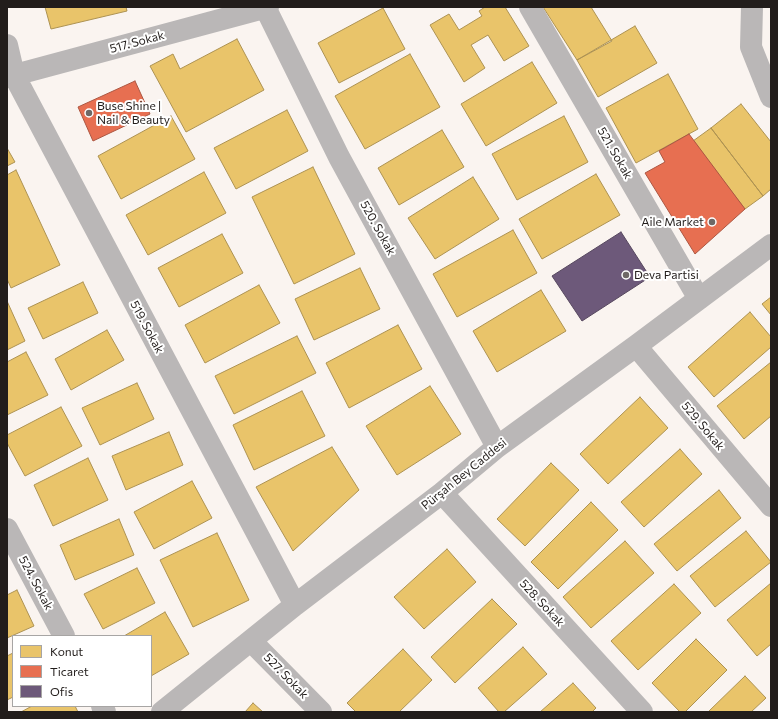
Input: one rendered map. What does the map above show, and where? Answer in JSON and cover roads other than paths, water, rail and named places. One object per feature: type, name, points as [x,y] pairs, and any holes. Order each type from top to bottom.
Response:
[{"type":"street","name":"517. Sokak","points":[[10,76],[266,7]]},
{"type":"street","name":"520. Sokak","points":[[266,7],[339,157],[497,447]]},
{"type":"street","name":"521. Sokak","points":[[530,7],[699,299]]},
{"type":"street","points":[[752,7],[751,46],[771,97]]},
{"type":"street","name":"519. Sokak","points":[[7,45],[10,76],[295,605]]},
{"type":"street","name":"Pürşah Bey Caddesi","points":[[162,712],[295,605],[442,493],[497,447],[636,346],[771,244]]},
{"type":"street","name":"529. Sokak","points":[[636,346],[771,506]]},
{"type":"street","name":"528. Sokak","points":[[442,493],[642,712]]},
{"type":"street","name":"524. Sokak","points":[[7,529],[63,635]]},
{"type":"street","name":"527. Sokak","points":[[251,641],[321,712]]},
{"type":"place","name":"Buse Shine | Nail & Beauty","points":[[89,113]]},
{"type":"place","name":"Aile Market","points":[[712,222]]},
{"type":"place","name":"Deva Partisi","points":[[626,275]]}]
